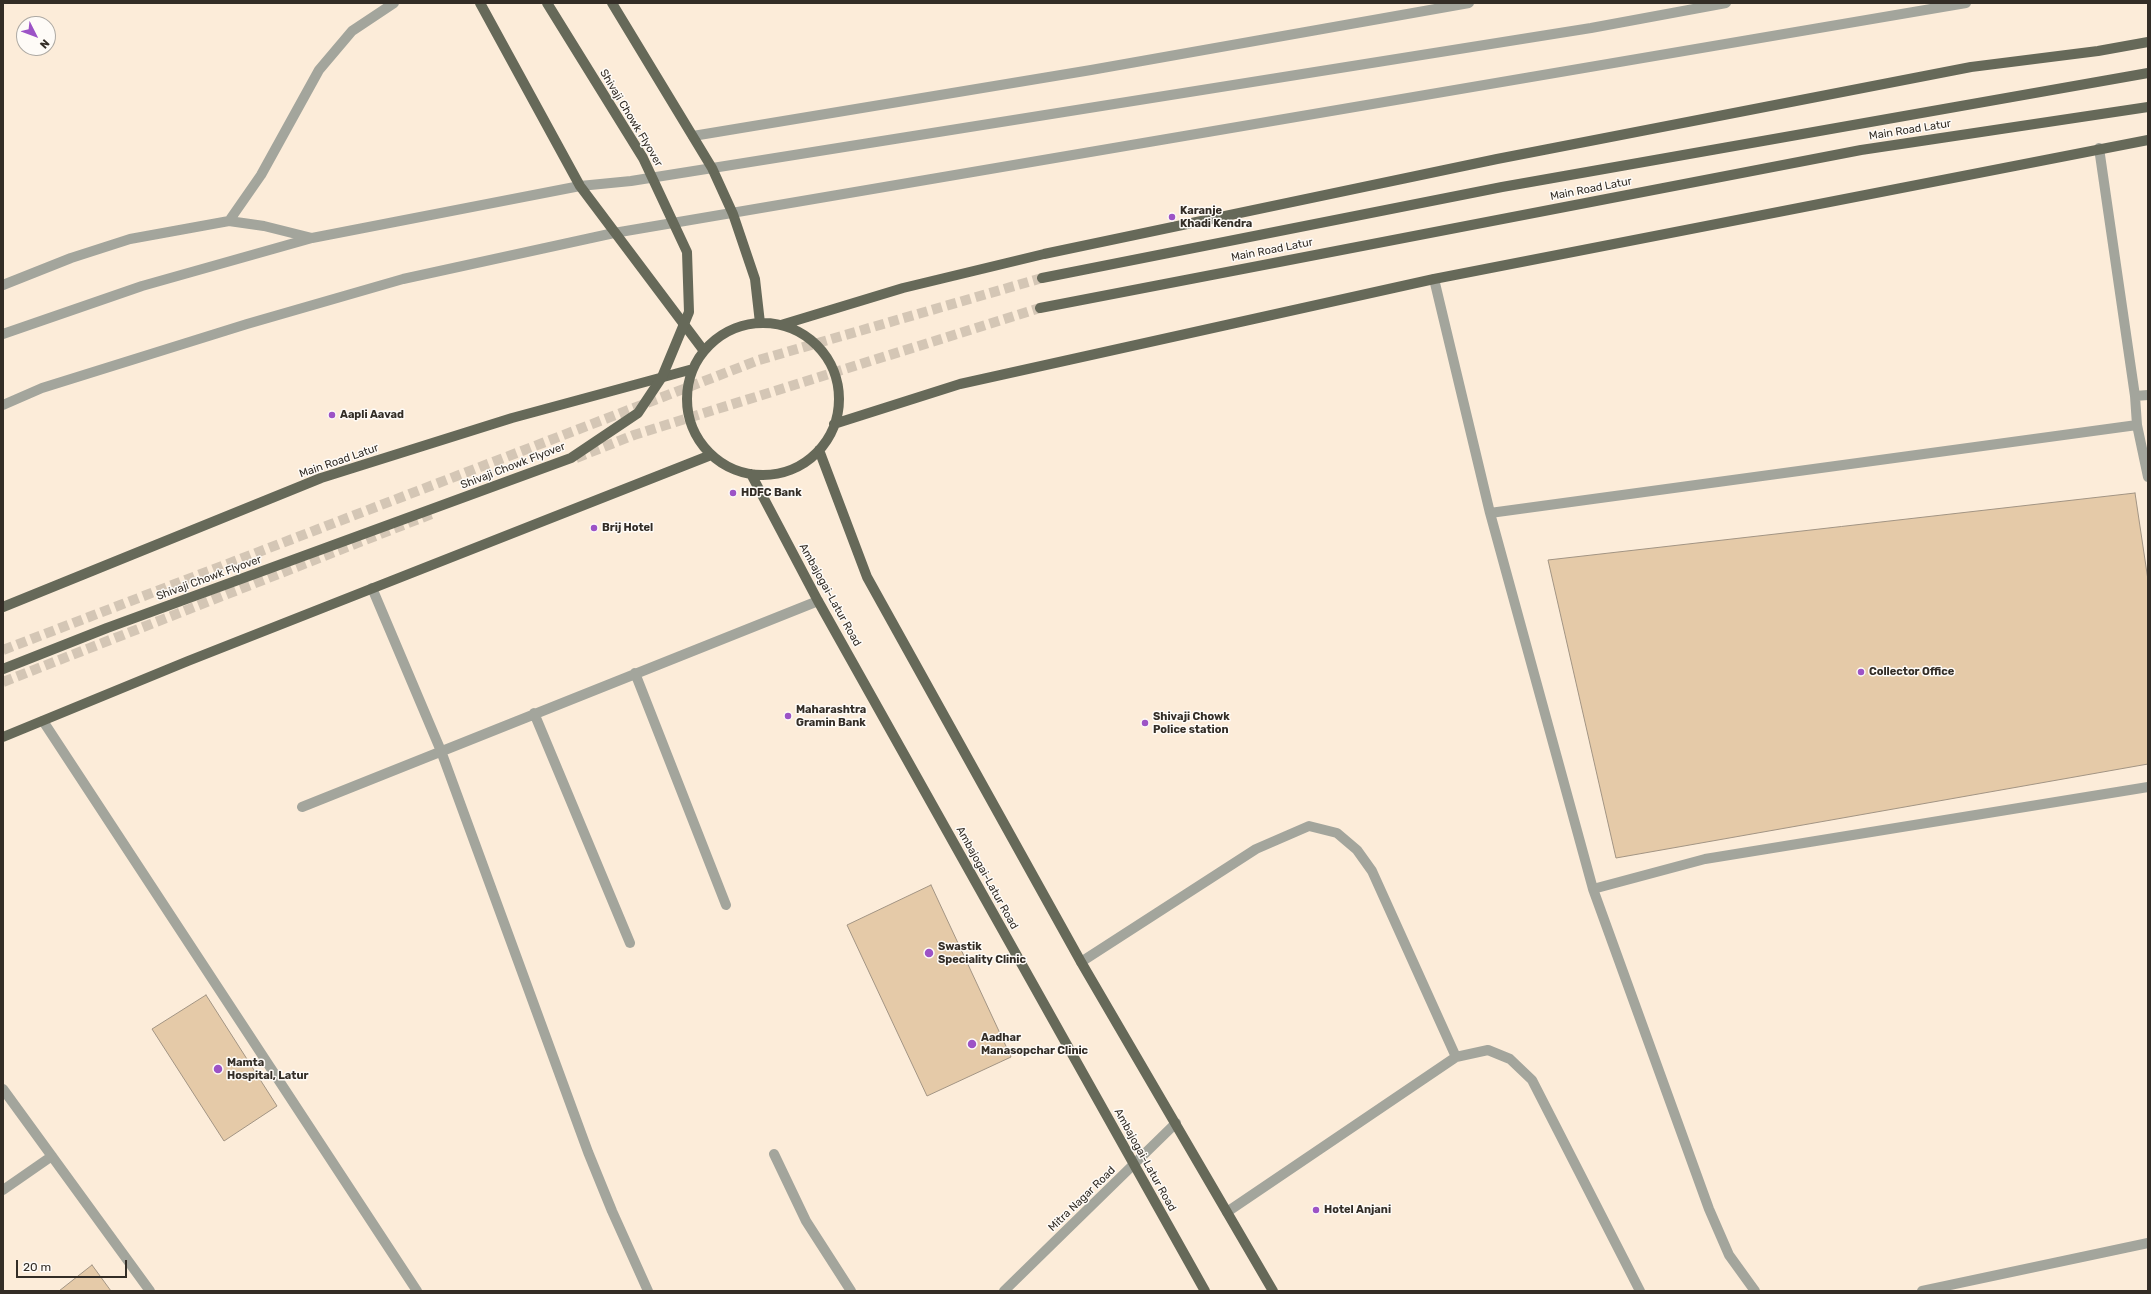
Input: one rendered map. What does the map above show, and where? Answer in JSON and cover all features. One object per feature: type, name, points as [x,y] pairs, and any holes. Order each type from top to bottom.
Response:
[{"type":"main road","points":[[480,3],[580,186],[614,233],[649,275],[704,351]]},
{"type":"main road","name":"Shivaji Chowk Flyover","points":[[3,669],[115,626],[571,458],[638,413],[662,377],[689,312],[687,252],[643,158],[548,3]]},
{"type":"main road","points":[[615,4],[712,168],[733,214],[755,279],[760,323]]},
{"type":"main road","points":[[781,325],[903,288],[1044,254],[1489,161],[1971,67],[2098,51],[2148,42]]},
{"type":"main road","name":"Main Road Latur","points":[[1042,278],[1502,187],[2148,73]]},
{"type":"main road","name":"Main Road Latur","points":[[1040,308],[1861,150],[2148,106]]},
{"type":"main road","points":[[834,424],[960,384],[1434,279],[2099,148],[2148,140]]},
{"type":"main road","points":[[760,323],[781,325],[806,336],[817,345],[832,368],[839,396],[834,424],[828,438],[819,450],[795,468],[766,475],[751,474],[723,464],[711,455],[693,430],[688,415],[687,399],[688,383],[693,369],[704,351],[715,340],[729,331],[760,323]]},
{"type":"main road","name":"Main Road Latur","points":[[3,607],[321,478],[512,418],[693,369]]},
{"type":"main road","points":[[819,450],[867,577],[1081,962],[1273,1291]]},
{"type":"main road","points":[[3,738],[188,660],[711,455]]},
{"type":"main road","name":"Ambajogai-Latur Road","points":[[751,474],[818,600],[1205,1291]]},
{"type":"street","points":[[229,221],[261,175],[319,70],[352,32],[394,3]]},
{"type":"street","points":[[693,136],[1090,70],[1469,3]]},
{"type":"street","points":[[3,334],[142,286],[312,238],[580,186],[632,181],[1583,29],[1726,3]]},
{"type":"street","points":[[3,405],[42,388],[247,324],[403,279],[614,233],[733,214],[1938,5],[1966,3]]},
{"type":"street","points":[[2099,148],[2135,396],[2137,425],[2148,477]]},
{"type":"street","points":[[3,285],[71,258],[130,239],[229,221],[264,226],[312,238]]},
{"type":"street","points":[[1434,279],[1490,513],[1593,888],[1709,1208],[1729,1255],[1755,1291]]},
{"type":"street","points":[[2135,396],[2148,395]]},
{"type":"street","points":[[1490,513],[2137,425]]},
{"type":"street","points":[[372,588],[441,751],[588,1152],[648,1291]]},
{"type":"street","points":[[302,807],[635,672],[818,600]]},
{"type":"street","points":[[635,672],[726,904]]},
{"type":"street","points":[[534,713],[630,942]]},
{"type":"street","points":[[43,721],[417,1291]]},
{"type":"street","points":[[1593,888],[1705,859],[2148,786]]},
{"type":"street","points":[[1081,962],[1256,849],[1309,826],[1337,833],[1357,850],[1372,871],[1456,1057]]},
{"type":"street","points":[[1227,1212],[1456,1057],[1488,1050],[1510,1059],[1532,1080],[1640,1291]]},
{"type":"street","points":[[3,1089],[150,1291]]},
{"type":"street","name":"Mitra Nagar Road","points":[[1004,1291],[1176,1123]]},
{"type":"street","points":[[774,1154],[806,1221],[851,1291]]},
{"type":"street","points":[[3,1190],[52,1156]]},
{"type":"street","points":[[1922,1291],[2148,1243]]},
{"type":"building","name":"Collector Office","points":[[2135,493],[2148,580],[2148,764],[1616,858],[1548,560]]},
{"type":"building","points":[[931,885],[1011,1057],[927,1096],[847,925]]},
{"type":"building","points":[[206,995],[277,1106],[224,1141],[152,1029]]},
{"type":"building","points":[[92,1265],[111,1291],[59,1291]]},
{"type":"tunnel","points":[[3,650],[759,360],[1042,278]]},
{"type":"tunnel","points":[[576,458],[634,435],[1040,308]]},
{"type":"tunnel","points":[[3,682],[434,513]]},
{"type":"place","name":"Karanje Khadi Kendra","points":[[1172,217]]},
{"type":"place","name":"Aapli Aavad","points":[[332,415]]},
{"type":"place","name":"HDFC Bank","points":[[733,493]]},
{"type":"place","name":"Brij Hotel","points":[[594,528]]},
{"type":"place","name":"Collector Office","points":[[1861,672]]},
{"type":"place","name":"Maharashtra Gramin Bank","points":[[788,716]]},
{"type":"place","name":"Shivaji Chowk Police station","points":[[1145,723]]},
{"type":"place","name":"Swastik Speciality Clinic","points":[[929,953]]},
{"type":"place","name":"Aadhar Manasopchar Clinic","points":[[972,1044]]},
{"type":"place","name":"Mamta Hospital, Latur","points":[[218,1069]]},
{"type":"place","name":"Hotel Anjani","points":[[1316,1210]]}]
